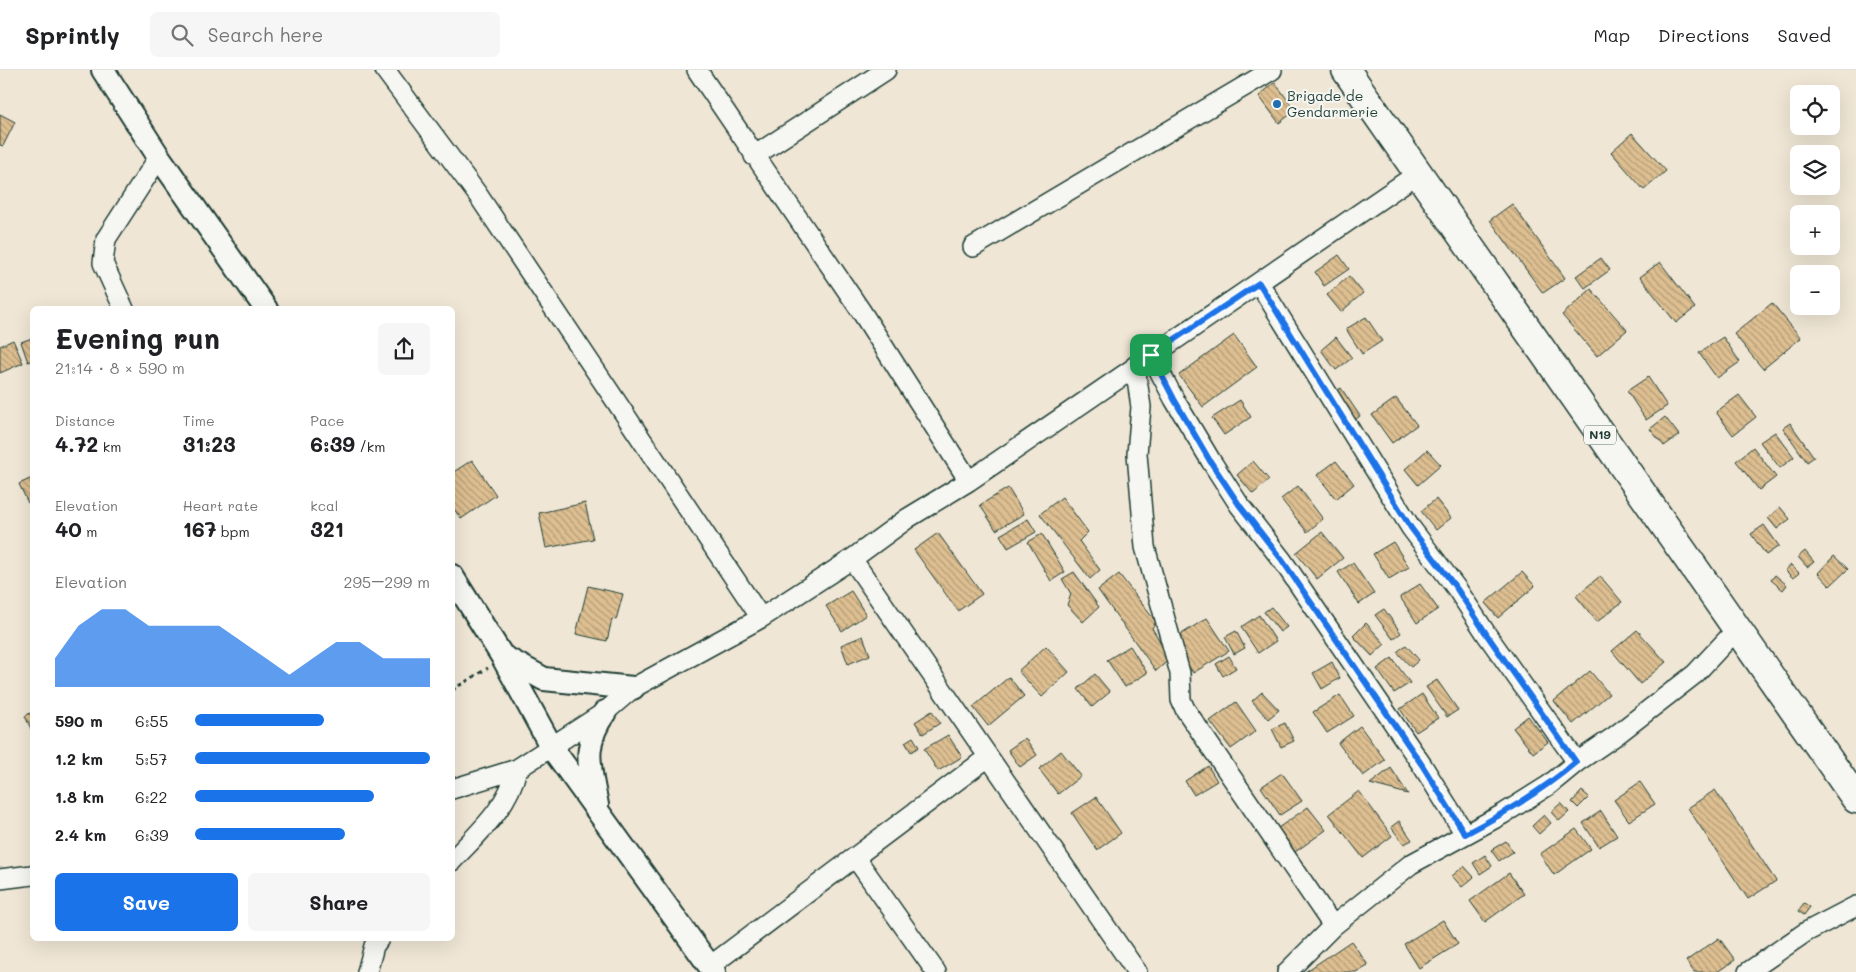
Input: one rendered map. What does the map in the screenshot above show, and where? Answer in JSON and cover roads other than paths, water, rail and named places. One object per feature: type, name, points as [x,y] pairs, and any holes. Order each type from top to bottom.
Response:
[{"type":"highway","name":"N19","points":[[1346,70],[1417,174],[1855,794]]},
{"type":"street","points":[[103,70],[159,158],[264,306]]},
{"type":"street","points":[[386,70],[478,195],[760,618]]},
{"type":"street","points":[[697,70],[861,311],[969,481]]},
{"type":"street","points":[[754,156],[886,70]]},
{"type":"street","points":[[973,247],[1272,70]]},
{"type":"street","points":[[123,306],[103,263],[106,239],[159,158]]},
{"type":"street","points":[[455,788],[517,770],[605,712],[633,688],[760,618],[852,559],[908,518],[969,481],[1417,174]]},
{"type":"street","points":[[1259,283],[1411,528],[1457,589],[1576,762]]},
{"type":"street","points":[[1151,355],[1210,461],[1240,506],[1282,560],[1422,765],[1465,834]]},
{"type":"street","points":[[1135,366],[1142,407],[1137,454],[1145,547],[1180,673],[1181,700],[1185,709],[1333,926]]},
{"type":"street","points":[[852,559],[987,758],[1137,972]]},
{"type":"street","points":[[455,581],[502,656],[552,748],[712,969],[855,857],[987,758]]},
{"type":"street","points":[[1287,972],[1333,926],[1411,864],[1503,814],[1549,785],[1576,762],[1615,736],[1695,674],[1737,629]]},
{"type":"street","points":[[502,656],[544,679],[633,688]]},
{"type":"street","points":[[597,809],[588,756],[590,737],[605,712]]},
{"type":"street","points":[[455,858],[497,813],[514,784],[517,770]]},
{"type":"street","points":[[855,857],[936,972]]},
{"type":"street","points":[[0,879],[30,875]]},
{"type":"street","points":[[1748,972],[1806,932],[1856,906]]},
{"type":"street","points":[[367,972],[374,946],[378,941]]},
{"type":"place","name":"Brigade de Gendarmerie","points":[[1277,104]]}]
